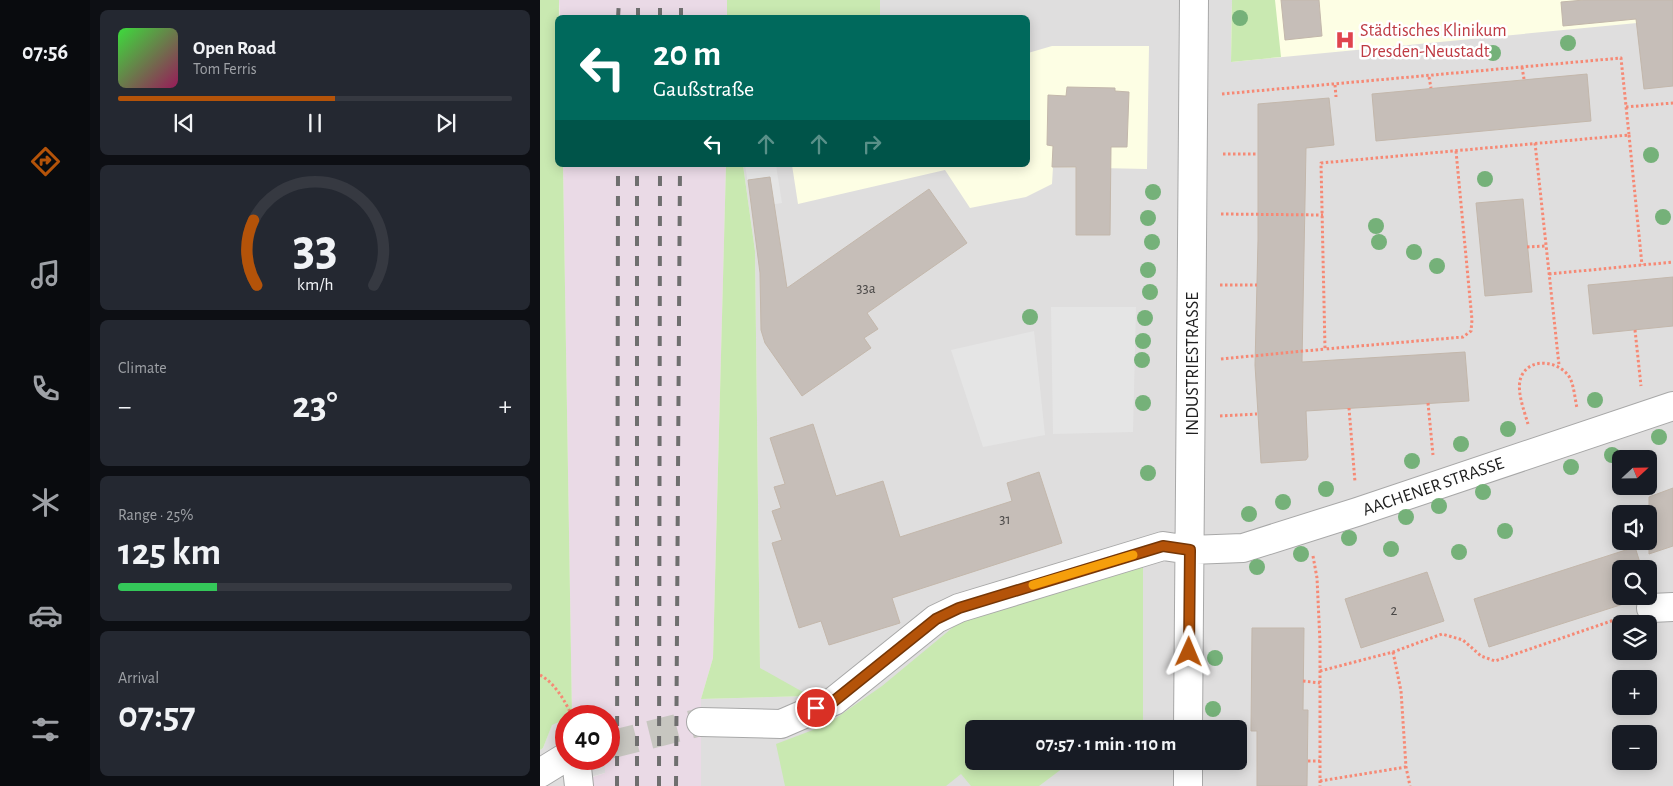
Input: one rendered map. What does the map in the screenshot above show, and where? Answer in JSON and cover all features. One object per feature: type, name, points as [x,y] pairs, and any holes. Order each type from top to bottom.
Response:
[{"type":"street","name":"INDUSTRIESTRASSE","points":[[1188,720],[1194,0]]},
{"type":"street","name":"AACHENER STRASSE","points":[[701,722],[781,724],[834,701],[936,619],[959,608],[1163,546],[1190,550],[1243,548],[1357,512],[1673,406]]},
{"type":"street","points":[[540,773],[555,764]]},
{"type":"street","points":[[577,770],[579,786]]},
{"type":"street","points":[[1188,770],[1188,786]]},
{"type":"path","points":[[1194,96],[1429,77],[1622,58],[1642,265]]},
{"type":"path","points":[[1522,67],[1524,80]]},
{"type":"path","points":[[1429,77],[1431,88]]},
{"type":"path","points":[[1335,85],[1336,97]]},
{"type":"path","points":[[1626,107],[1673,103]]},
{"type":"path","points":[[1325,349],[1321,163],[1629,135]]},
{"type":"path","points":[[1535,143],[1559,365],[1570,378],[1584,435]]},
{"type":"path","points":[[1192,362],[1463,337],[1471,331],[1472,320],[1456,151]]},
{"type":"path","points":[[1193,214],[1323,215]]},
{"type":"path","points":[[1528,247],[1546,246]]},
{"type":"path","points":[[1549,274],[1673,262]]},
{"type":"path","points":[[1192,286],[1257,285]]},
{"type":"path","points":[[1634,330],[1645,415]]},
{"type":"path","points":[[1536,451],[1520,396],[1521,376],[1530,367],[1546,363],[1559,365]]},
{"type":"path","points":[[1428,403],[1436,485]]},
{"type":"path","points":[[1350,408],[1357,512]]},
{"type":"path","points":[[1192,417],[1257,414]]},
{"type":"path","points":[[1308,528],[1317,578],[1320,672],[1320,784],[1406,767]]},
{"type":"path","points":[[1320,672],[1393,652],[1442,634],[1463,640],[1481,656],[1496,661],[1662,608]]},
{"type":"path","points":[[1393,652],[1401,691],[1406,767],[1410,786]]},
{"type":"path","points":[[540,675],[546,678],[566,705]]},
{"type":"path","points":[[1303,681],[1320,683]]},
{"type":"path","points":[[1308,761],[1320,761]]},
{"type":"shaded area","points":[[559,0],[727,0],[727,15],[560,15]]},
{"type":"shaded area","points":[[772,0],[1673,0],[1673,786],[701,786],[701,699],[808,696],[760,669],[755,251],[743,167],[1030,167],[1030,15],[772,15]]},
{"type":"shaded area","name":"Städtisches Klinikum Dresden-Neustadt","points":[[1232,0],[1636,0],[1637,23],[1231,62]]},
{"type":"shaded area","points":[[1052,46],[1149,46],[1147,169],[1053,167],[1052,184],[1026,197],[970,208],[945,170],[798,204],[792,167],[1030,167],[1030,52]]},
{"type":"shaded area","points":[[563,167],[726,167],[713,658],[701,699],[701,786],[583,786],[583,780],[605,773],[605,770],[620,770],[620,705],[572,705]]},
{"type":"shaded area","points":[[745,167],[776,167],[782,203],[752,208]]},
{"type":"shaded area","points":[[1051,307],[1136,307],[1133,432],[1053,434]]},
{"type":"shaded area","points":[[1034,331],[1045,435],[983,447],[951,350]]},
{"type":"shaded area","points":[[555,723],[555,770],[605,770],[605,773],[583,779],[583,786],[540,786],[540,750],[543,748],[552,724]]},
{"type":"green space","points":[[540,0],[559,0],[559,15],[555,15],[555,167],[563,167],[572,705],[555,705],[555,724],[552,725],[543,748],[540,750]]},
{"type":"green space","points":[[727,0],[880,0],[880,15],[727,15]]},
{"type":"green space","points":[[1232,0],[1275,0],[1281,57],[1231,62]]},
{"type":"green space","points":[[726,167],[743,167],[755,251],[760,668],[810,696],[701,699],[713,658]]},
{"type":"green space","points":[[1143,560],[1143,720],[965,720],[965,770],[1060,770],[1039,786],[971,786],[961,774],[946,786],[785,786],[776,744],[826,725],[882,686],[963,619]]},
{"type":"building","points":[[1281,0],[1319,0],[1322,36],[1285,40]]},
{"type":"building","points":[[1584,0],[1673,0],[1673,86],[1644,89],[1636,19],[1563,26],[1561,2]]},
{"type":"building","points":[[1587,74],[1591,121],[1376,141],[1372,94]]},
{"type":"building","points":[[1067,87],[1115,88],[1115,91],[1129,92],[1127,147],[1111,147],[1110,235],[1076,235],[1076,167],[1052,167],[1053,146],[1047,145],[1048,95],[1066,96]]},
{"type":"building","points":[[1329,98],[1334,145],[1306,148],[1302,362],[1465,352],[1469,401],[1306,411],[1308,457],[1306,460],[1261,463],[1255,365],[1258,240],[1258,104]]},
{"type":"building","points":[[770,177],[787,288],[929,189],[967,243],[867,313],[878,329],[864,338],[871,348],[802,396],[765,343],[761,330],[760,273],[748,180]]},
{"type":"building","points":[[1523,199],[1532,292],[1485,296],[1476,203]]},
{"type":"building","points":[[1673,277],[1673,326],[1593,334],[1588,285]]},
{"type":"building","points":[[813,424],[836,496],[883,481],[900,537],[1012,501],[1007,483],[1039,472],[1062,543],[892,598],[900,623],[829,645],[821,621],[799,628],[772,543],[782,540],[772,511],[781,508],[774,487],[785,484],[770,438]]},
{"type":"building","points":[[1673,488],[1673,546],[1649,554],[1649,550],[1657,550],[1657,505],[1649,505],[1649,497]]},
{"type":"building","points":[[1626,550],[1636,550],[1639,560],[1612,560],[1612,605],[1620,605],[1489,647],[1474,599]]},
{"type":"building","points":[[1427,572],[1444,621],[1361,648],[1345,599]]},
{"type":"building","points":[[1252,628],[1304,628],[1303,710],[1308,710],[1307,786],[1257,786],[1257,731],[1251,731]]},
{"type":"tunnel","points":[[620,742],[701,722]]},
{"type":"railway","points":[[618,15],[619,0]]},
{"type":"railway","points":[[638,0],[638,15]]},
{"type":"railway","points":[[660,0],[660,15]]},
{"type":"railway","points":[[681,0],[681,15]]},
{"type":"railway","points":[[617,786],[618,167]]},
{"type":"railway","points":[[637,167],[637,786]]},
{"type":"railway","points":[[659,786],[660,167]]},
{"type":"railway","points":[[676,786],[680,167]]},
{"type":"slow traffic","points":[[1033,585],[1133,555]]},
{"type":"place","name":"Städtisches Klinikum Dresden-Neustadt","points":[[1345,40]]},
{"type":"route","points":[[816,708],[834,701],[936,619],[959,608],[1163,546],[1190,550],[1189,652]]}]
